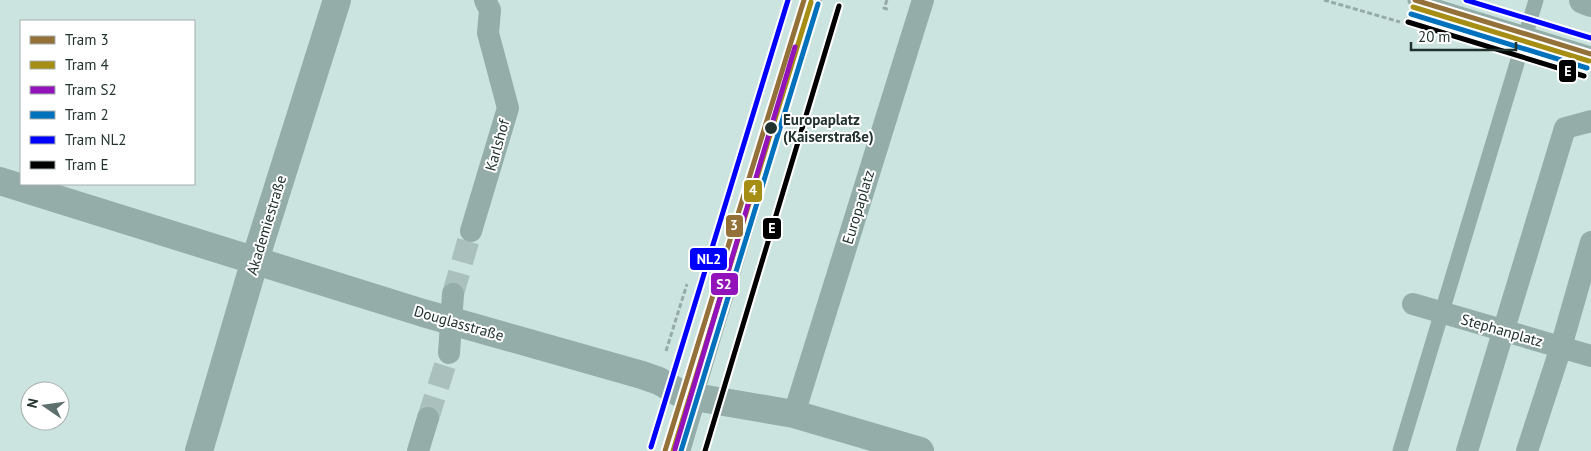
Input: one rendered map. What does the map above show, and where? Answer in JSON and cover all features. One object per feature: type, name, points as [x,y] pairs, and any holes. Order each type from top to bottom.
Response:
[{"type":"street","name":"Akademiestraße","points":[[199,451],[254,260],[337,0]]},
{"type":"street","name":"Karlshof","points":[[472,231],[508,108],[488,33],[490,10],[485,0]]},
{"type":"street","points":[[676,451],[810,0]]},
{"type":"street","name":"Europaplatz","points":[[794,414],[922,0]]},
{"type":"street","points":[[1583,0],[1591,3]]},
{"type":"street","points":[[1467,451],[1566,128],[1591,121]]},
{"type":"street","name":"Douglasstraße","points":[[0,181],[451,321],[642,374],[659,381],[683,395],[794,414],[920,451]]},
{"type":"street","points":[[1527,451],[1561,347],[1591,242]]},
{"type":"street","points":[[449,353],[454,294]]},
{"type":"street","name":"Stephanplatz","points":[[1414,304],[1591,356]]},
{"type":"street","points":[[418,451],[428,418]]},
{"type":"lane","points":[[1415,0],[1591,54]]},
{"type":"lane","points":[[1400,451],[1536,0]]},
{"type":"lane","points":[[692,397],[706,374]]},
{"type":"path","points":[[670,340],[687,284]]},
{"type":"tunnel","points":[[453,294],[471,231]]},
{"type":"tunnel","points":[[428,418],[449,353]]},
{"type":"tram line","name":"NL2","points":[[651,447],[788,0]]},
{"type":"tram line","name":"3","points":[[665,451],[804,0]]},
{"type":"tram line","name":"3","points":[[1415,0],[1591,54]]},
{"type":"tram line","name":"NL2","points":[[1466,0],[1591,38]]},
{"type":"tram line","name":"4","points":[[673,451],[811,2]]},
{"type":"tram line","name":"2","points":[[681,451],[818,4]]},
{"type":"tram line","name":"E","points":[[705,451],[839,6]]},
{"type":"tram line","name":"4","points":[[1413,7],[1589,61]]},
{"type":"tram line","name":"2","points":[[1411,14],[1587,68]]},
{"type":"tram line","name":"E","points":[[1408,22],[1584,76]]},
{"type":"tram line","name":"S2","points":[[675,449],[795,47]]},
{"type":"place","name":"Europaplatz (Kaiserstraße)","points":[[771,128]]}]
